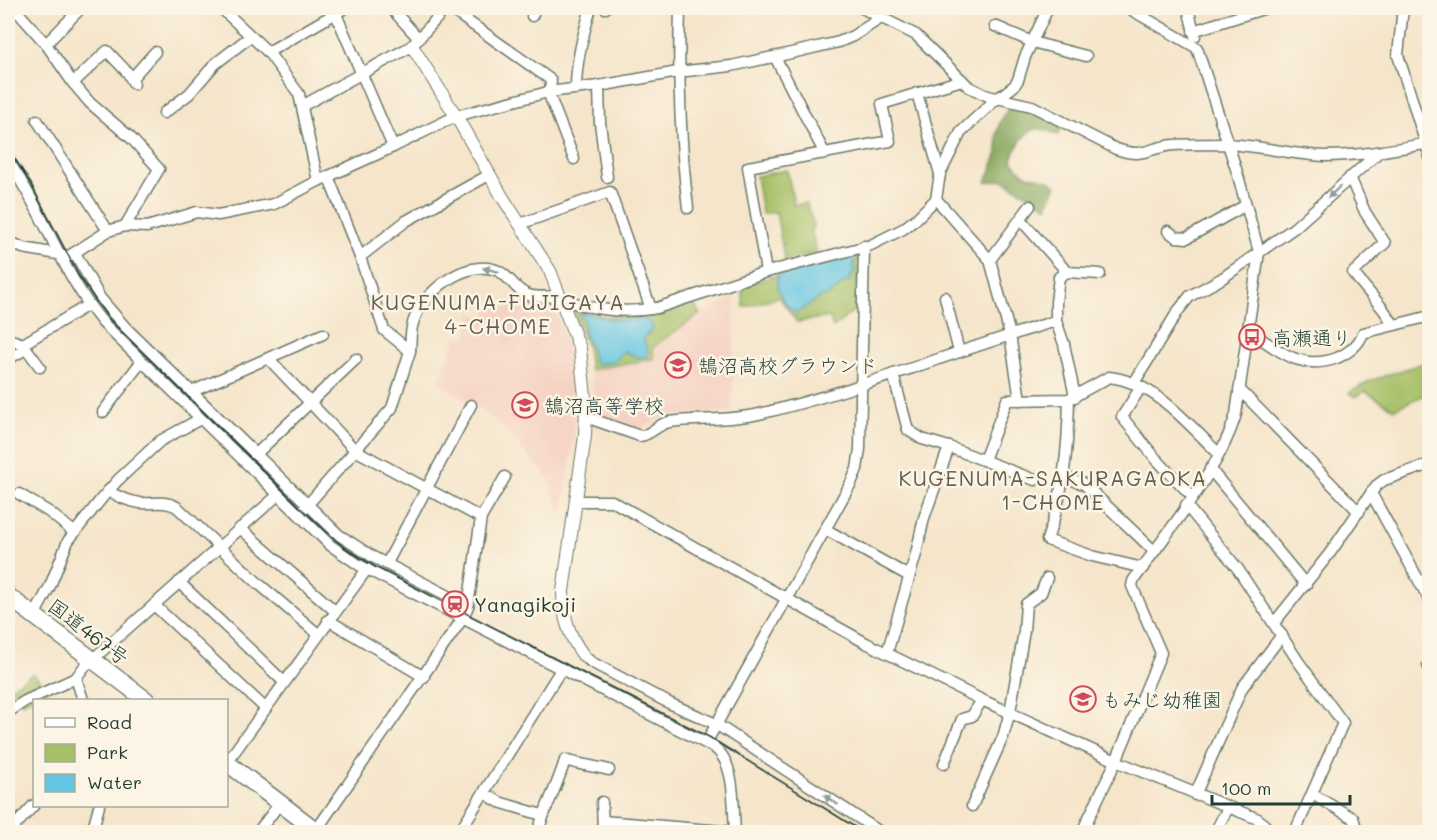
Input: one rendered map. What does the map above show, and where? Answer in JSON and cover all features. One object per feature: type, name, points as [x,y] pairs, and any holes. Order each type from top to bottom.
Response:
[{"type":"highway","name":"国道467号","points":[[8,596],[145,699]]},
{"type":"highway","points":[[228,763],[317,832]]},
{"type":"street","points":[[8,8],[16,10],[46,44],[90,103],[130,138],[159,169],[125,226]]},
{"type":"street","points":[[46,44],[81,8]]},
{"type":"street","points":[[221,8],[268,52],[299,94],[323,178],[360,257],[384,330],[410,351]]},
{"type":"street","points":[[268,52],[345,8]]},
{"type":"street","points":[[391,8],[415,43],[489,175],[550,271],[580,349],[586,417],[563,591],[563,610],[571,637],[583,655],[591,662],[659,698],[716,724],[880,832]]},
{"type":"street","points":[[302,106],[415,43],[448,8],[551,80],[549,92],[574,159]]},
{"type":"street","points":[[576,89],[581,42],[591,8]]},
{"type":"street","points":[[680,8],[678,72],[682,160],[688,208]]},
{"type":"street","points":[[862,8],[916,35],[977,92],[1032,106],[1116,149],[1129,153],[1137,154],[1174,145],[1227,144],[1325,156],[1378,153],[1427,143]]},
{"type":"street","points":[[1128,8],[1197,48]]},
{"type":"street","points":[[1082,832],[1116,760],[1161,653],[1132,586],[1210,469],[1231,430],[1248,330],[1258,252],[1246,205],[1197,48],[1188,8]]},
{"type":"street","points":[[1193,31],[1266,8]]},
{"type":"street","points":[[1403,8],[1398,55],[1430,157]]},
{"type":"street","points":[[299,515],[392,408],[410,351],[413,323],[432,292],[453,276],[479,267],[493,268],[503,273],[523,293],[532,296],[561,297],[600,310],[616,312],[651,309],[766,272],[864,246],[889,237],[929,209],[936,199],[940,174],[961,132],[1014,86],[1044,9]]},
{"type":"street","points":[[336,14],[393,147]]},
{"type":"street","points":[[8,241],[23,248],[69,256],[108,231],[125,226],[147,227],[197,212],[218,215],[273,204],[456,116],[549,92],[731,66],[776,57],[839,42],[854,36],[881,18]]},
{"type":"street","points":[[995,26],[1032,42],[1086,56]]},
{"type":"street","points":[[164,114],[189,94],[215,64],[251,36]]},
{"type":"street","points":[[73,83],[106,51],[133,81],[155,52]]},
{"type":"street","points":[[776,57],[825,154]]},
{"type":"street","points":[[766,272],[748,167],[890,141],[882,104],[962,80]]},
{"type":"street","points":[[598,86],[600,123],[608,177]]},
{"type":"street","points":[[917,93],[940,174]]},
{"type":"street","points":[[37,120],[108,231]]},
{"type":"street","points":[[1294,832],[1343,723],[1189,501],[1122,417],[1184,302],[1294,228],[1378,153]]},
{"type":"street","points":[[8,161],[38,211],[88,305],[141,362],[338,551],[367,569],[562,668],[706,743],[719,752],[727,761],[735,832],[603,827],[602,802]]},
{"type":"street","points":[[360,257],[406,220],[489,175]]},
{"type":"street","points":[[1350,177],[1365,212],[1385,243],[1353,273],[1394,325]]},
{"type":"street","points":[[520,224],[610,192],[651,309]]},
{"type":"street","points":[[936,199],[990,261],[1010,335],[1020,400]]},
{"type":"street","points":[[1168,231],[1176,237],[1187,238],[1246,205]]},
{"type":"street","points":[[990,261],[1030,206]]},
{"type":"street","points":[[1021,220],[1067,272]]},
{"type":"street","points":[[706,743],[857,469],[860,449],[864,246]]},
{"type":"street","points":[[75,253],[100,298],[113,314],[255,455],[345,540],[468,606]]},
{"type":"street","points":[[1100,274],[1067,272],[1059,277],[1056,321],[1064,344],[1072,398],[1060,501],[1047,540],[1092,556],[1143,568]]},
{"type":"street","points":[[945,297],[959,352]]},
{"type":"street","points":[[8,359],[88,305]]},
{"type":"street","points":[[1248,330],[1286,355],[1318,363],[1343,355],[1359,342],[1363,333],[1430,316]]},
{"type":"street","points":[[586,417],[645,436],[666,422],[727,420],[759,414],[862,384],[1056,321]]},
{"type":"street","points":[[191,392],[323,334]]},
{"type":"street","points":[[8,339],[25,346],[40,366]]},
{"type":"street","points":[[269,359],[355,450],[481,518]]},
{"type":"street","points":[[255,455],[356,359]]},
{"type":"street","points":[[103,412],[141,362]]},
{"type":"street","points":[[893,374],[908,430],[922,439],[1035,480]]},
{"type":"street","points":[[984,460],[1007,400],[1072,398],[1109,377],[1138,385],[1160,398],[1219,454]]},
{"type":"street","points":[[1239,389],[1359,512]]},
{"type":"street","points":[[387,563],[471,405]]},
{"type":"street","points":[[34,616],[74,532],[108,491],[160,441],[200,419]]},
{"type":"street","points":[[887,653],[924,518],[949,447]]},
{"type":"street","points":[[1275,623],[1306,585],[1376,486],[1384,480],[1430,464]]},
{"type":"street","points":[[1210,469],[1306,585]]},
{"type":"street","points":[[317,832],[463,618],[468,606],[481,518],[505,477]]},
{"type":"street","points":[[1064,477],[1084,484],[1154,551]]},
{"type":"street","points":[[108,491],[130,501],[172,504],[318,634]]},
{"type":"street","points":[[1371,493],[1430,601]]},
{"type":"street","points":[[19,494],[49,512],[74,532]]},
{"type":"street","points":[[8,712],[25,701],[76,678],[178,582],[278,495]]},
{"type":"street","points":[[576,501],[612,501],[887,653],[982,700],[1116,760],[1195,795],[1258,819],[1272,832]]},
{"type":"street","points":[[240,528],[332,616],[424,676]]},
{"type":"street","points":[[825,529],[909,576]]},
{"type":"street","points":[[228,761],[367,569]]},
{"type":"street","points":[[972,806],[1003,737],[1010,712],[1024,631],[1026,604],[1041,593],[1047,578]]},
{"type":"street","points":[[178,582],[284,682]]},
{"type":"street","points":[[154,604],[265,708]]},
{"type":"street","points":[[1195,795],[1242,688],[1282,635]]},
{"type":"street","points":[[459,832],[562,668]]},
{"type":"street","points":[[76,678],[83,699]]},
{"type":"street","points":[[944,764],[962,719],[972,716],[982,700]]},
{"type":"street","points":[[538,832],[565,760],[609,770]]},
{"type":"street","points":[[484,793],[494,800],[543,815]]},
{"type":"street","points":[[1312,794],[1353,818],[1355,824],[1352,832]]},
{"type":"street","points":[[258,832],[280,803]]},
{"type":"street","points":[[11,829],[33,806]]},
{"type":"street","points":[[92,832],[99,807]]},
{"type":"street","points":[[1215,832],[1228,808]]},
{"type":"shaded area","name":"鵠沼高等学校","points":[[515,291],[551,298],[568,345],[575,400],[574,438],[562,513],[549,479],[501,426],[482,410],[438,382],[457,336],[466,338],[473,314],[485,318],[490,303],[507,308]]},
{"type":"shaded area","name":"鵠沼高校グラウンド","points":[[735,297],[732,411],[665,416],[640,429],[593,412],[591,371],[655,360],[654,347],[701,315]]},
{"type":"green space","points":[[1010,105],[1039,113],[1062,129],[1058,135],[1041,129],[1029,132],[1015,151],[1012,161],[1024,174],[1048,180],[1056,186],[1047,207],[1003,180],[986,182],[998,153],[997,133],[1000,122]]},
{"type":"green space","points":[[787,170],[794,205],[806,203],[814,225],[811,229],[817,253],[785,261],[776,212],[762,214],[756,176]]},
{"type":"green space","points":[[858,253],[857,308],[833,328],[830,317],[797,322],[779,297],[744,307],[742,285]]},
{"type":"green space","points":[[692,301],[700,314],[653,347],[654,359],[590,370],[587,348],[573,308],[588,313],[618,317],[662,311]]},
{"type":"green space","points":[[1429,361],[1429,393],[1394,409],[1365,391],[1355,397],[1349,393],[1370,381]]},
{"type":"green space","points":[[33,673],[48,690],[22,703],[11,688]]},
{"type":"water","points":[[854,256],[854,271],[849,281],[797,313],[788,306],[778,291],[778,275]]},
{"type":"water","points":[[579,312],[611,319],[650,321],[653,328],[643,339],[648,351],[647,357],[637,357],[624,351],[614,362],[596,364],[584,334],[585,324]]},
{"type":"tram line","points":[[8,148],[31,184],[79,276],[108,318],[341,545],[375,567],[709,737],[863,832]]},
{"type":"place","name":"高瀬通り","points":[[1252,337]]},
{"type":"place","name":"鵠沼高校グラウンド","points":[[678,365]]},
{"type":"place","name":"鵠沼高等学校","points":[[525,405]]},
{"type":"place","name":"Yanagikoji","points":[[455,604]]},
{"type":"place","name":"もみじ幼稚園","points":[[1083,699]]},
{"type":"district","name":"KUGENUMA-FUJIGAYA 4-CHOME","points":[[498,313]]},
{"type":"district","name":"KUGENUMA-SAKURAGAOKA 1-CHOME","points":[[1053,489]]}]
